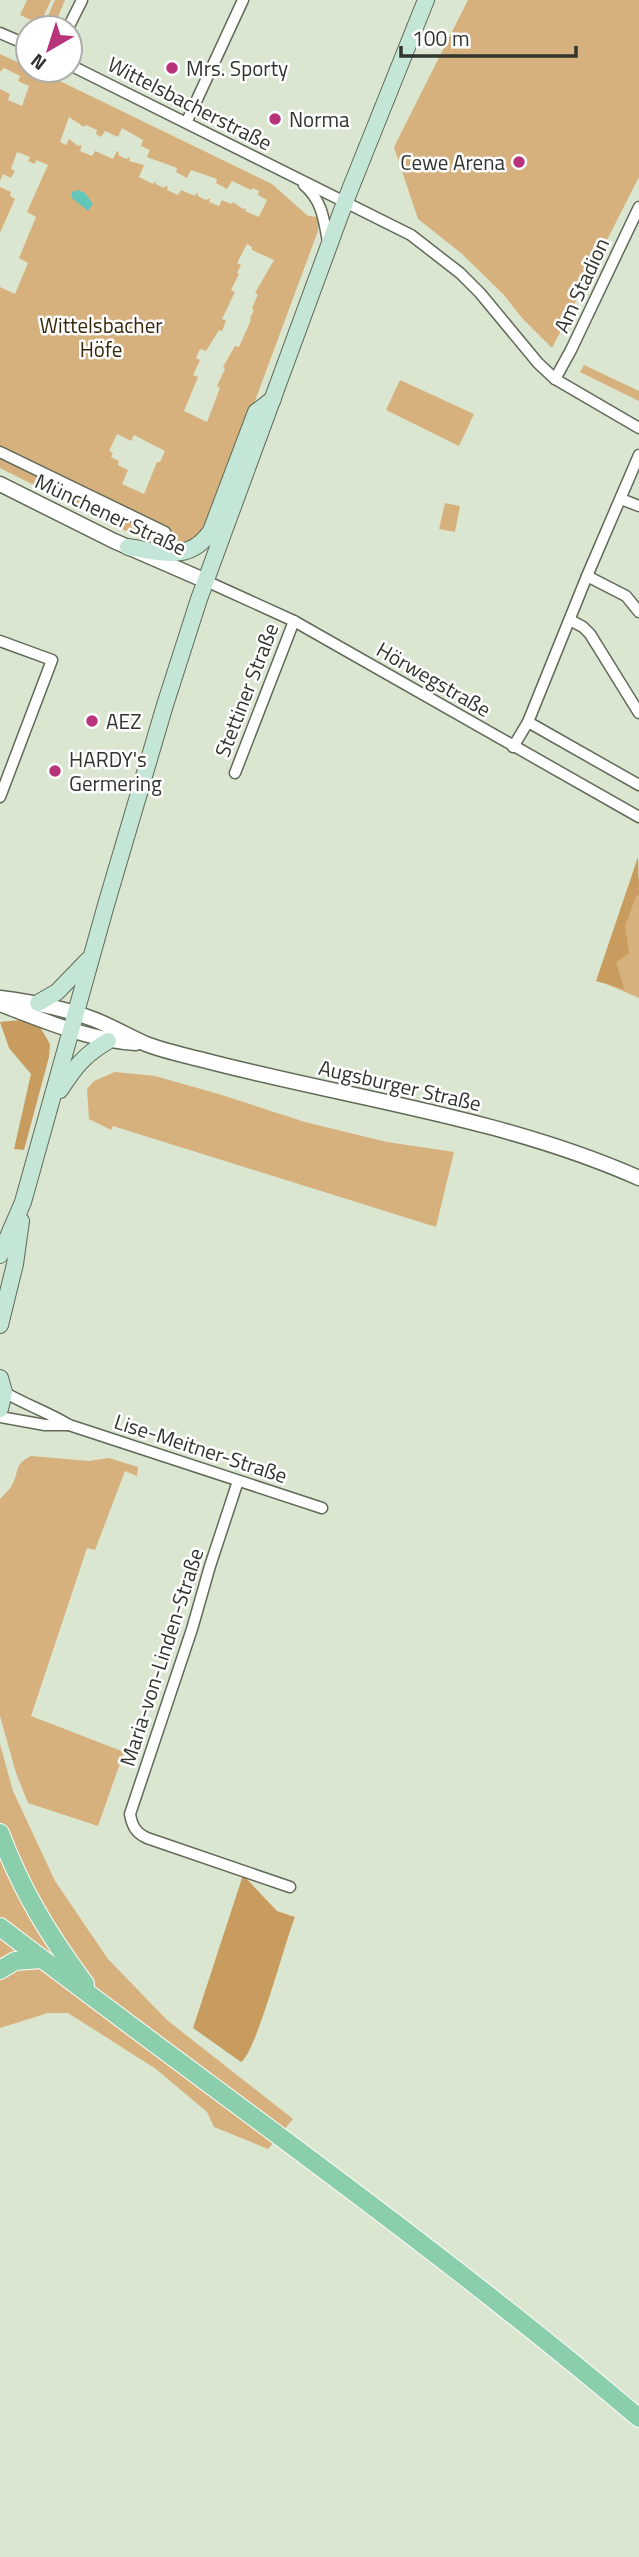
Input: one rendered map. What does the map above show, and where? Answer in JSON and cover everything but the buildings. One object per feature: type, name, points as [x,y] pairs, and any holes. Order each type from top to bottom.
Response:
[{"type":"main road","points":[[0,1255],[23,1202],[165,705],[206,581],[345,202],[426,0]]},
{"type":"main road","points":[[128,547],[173,553],[190,551],[200,546],[211,531],[256,412],[273,399]]},
{"type":"main road","points":[[38,1003],[57,992],[92,955]]},
{"type":"main road","points":[[53,1101],[79,1062],[107,1041]]},
{"type":"main road","points":[[0,1325],[15,1264],[23,1202]]},
{"type":"main road","points":[[0,1409],[2,1385]]},
{"type":"main road","points":[[0,1833],[38,1917],[95,1998]]},
{"type":"main road","points":[[0,1927],[390,2218],[639,2418]]},
{"type":"main road","points":[[0,1970],[15,1961],[42,1959]]},
{"type":"street","points":[[187,121],[243,0]]},
{"type":"street","name":"Wittelsbacherstraße","points":[[84,72],[411,235],[460,273],[555,379],[639,428]]},
{"type":"street","name":"Wittelsbacherstraße","points":[[293,177],[318,200],[328,248]]},
{"type":"street","name":"Am Stadion","points":[[555,379],[639,207]]},
{"type":"street","name":"Münchener Straße","points":[[0,452],[165,532]]},
{"type":"street","points":[[513,747],[528,722],[639,455]]},
{"type":"street","name":"Münchener Straße","points":[[0,484],[128,547],[206,581]]},
{"type":"street","points":[[621,499],[639,506]]},
{"type":"street","points":[[587,576],[626,596],[639,612]]},
{"type":"street","name":"Hörwegstraße","points":[[206,581],[294,621],[639,817]]},
{"type":"street","points":[[570,620],[590,634],[639,713]]},
{"type":"street","name":"Stettiner Straße","points":[[234,774],[294,621]]},
{"type":"street","points":[[0,641],[52,660],[0,797]]},
{"type":"street","points":[[528,722],[639,785]]},
{"type":"street","points":[[0,998],[38,1003],[74,1022]]},
{"type":"street","points":[[0,1004],[74,1022]]},
{"type":"street","name":"Augsburger Straße","points":[[74,1022],[95,1020],[148,1044],[275,1079],[502,1130],[563,1149],[639,1178]]},
{"type":"street","name":"Augsburger Straße","points":[[74,1022],[107,1041],[148,1044]]},
{"type":"street","name":"Lise-Meitner-Straße","points":[[2,1385],[25,1404],[48,1412],[69,1425],[322,1508]]},
{"type":"street","name":"Lise-Meitner-Straße","points":[[0,1417],[45,1425],[69,1425]]},
{"type":"street","name":"Maria-von-Linden-Straße","points":[[238,1481],[130,1814],[133,1827],[147,1838],[290,1887]]},
{"type":"green space","points":[[27,0],[51,0],[45,14],[20,14]]},
{"type":"green space","points":[[55,0],[65,0],[59,14],[49,14]]},
{"type":"green space","name":"Cewe Arena","points":[[468,0],[639,0],[639,177],[552,348],[461,253],[418,219],[394,147]]},
{"type":"green space","name":"Wittelsbacher Höfe","points":[[0,54],[14,60],[14,73],[4,68],[0,72]]},
{"type":"green space","name":"Wittelsbacher Höfe","points":[[25,84],[66,84],[272,184],[308,216],[319,217],[318,231],[208,528],[196,541],[164,545],[140,538],[0,468],[0,287],[15,294],[28,263],[19,258],[36,217],[27,212],[48,165],[36,160],[35,164],[28,161],[30,157],[17,152],[11,169],[15,171],[11,178],[3,174],[0,181],[0,89],[10,94],[8,100],[22,106],[29,86]],"holes":[[[69,117],[84,127],[86,125],[97,130],[96,134],[101,137],[105,131],[118,137],[122,128],[143,140],[141,146],[150,150],[147,157],[177,168],[176,172],[187,178],[191,170],[217,179],[216,183],[227,189],[232,181],[259,191],[258,195],[267,200],[259,217],[233,202],[231,204],[222,200],[219,206],[209,202],[210,198],[206,200],[198,196],[197,192],[195,196],[181,190],[178,195],[167,190],[166,186],[164,188],[155,181],[153,184],[139,177],[144,165],[129,161],[130,157],[126,159],[118,155],[117,151],[113,159],[95,151],[92,156],[80,151],[82,145],[78,146],[69,139],[66,145],[60,142]],[[247,244],[252,250],[274,260],[255,293],[258,294],[252,308],[254,310],[239,347],[235,346],[223,367],[225,369],[217,386],[220,388],[207,422],[184,411],[198,377],[193,375],[200,360],[196,358],[200,349],[206,351],[219,330],[222,331],[226,321],[222,319],[235,292],[231,290],[239,274],[237,273],[241,265],[237,263]],[[117,434],[131,441],[134,435],[165,451],[160,462],[157,462],[144,494],[122,484],[128,470],[118,465],[119,461],[111,457],[113,453],[109,451]]]},
{"type":"green space","points":[[0,187],[11,192],[10,196],[15,199],[0,233]]},
{"type":"green space","points":[[584,365],[639,391],[639,401],[580,372]]},
{"type":"green space","points":[[400,380],[474,414],[459,446],[386,410]]},
{"type":"green space","points":[[445,503],[460,506],[455,532],[439,529]]},
{"type":"green space","points":[[639,877],[639,998],[597,980]]},
{"type":"green space","points":[[115,1072],[155,1076],[305,1122],[387,1142],[454,1152],[436,1227],[113,1126],[111,1130],[89,1119],[87,1089],[94,1081]]},
{"type":"green space","points":[[31,1456],[89,1461],[109,1458],[138,1467],[137,1476],[125,1471],[95,1550],[87,1548],[31,1716],[124,1752],[98,1826],[28,1803],[16,1773],[0,1716],[0,1499],[11,1487],[19,1465]]},
{"type":"green space","points":[[0,1744],[13,1791],[55,1881],[108,1959],[167,2020],[293,2119],[268,2149],[214,2127],[207,2112],[156,2069],[68,2013],[48,2013],[0,2028]]},
{"type":"shaded area","points":[[638,857],[639,895],[636,896],[625,926],[629,953],[616,962],[624,989],[596,981]]},
{"type":"shaded area","points":[[21,1020],[40,1027],[50,1044],[49,1057],[24,1150],[14,1149],[31,1074],[9,1048],[0,1022]]},
{"type":"shaded area","points":[[243,1875],[277,1911],[295,1917],[262,2019],[241,2062],[193,2028]]},
{"type":"water","points":[[78,190],[85,193],[93,204],[88,211],[72,198],[72,192]]},
{"type":"place","name":"Mrs. Sporty","points":[[172,68]]},
{"type":"place","name":"Norma","points":[[275,119]]},
{"type":"place","name":"Cewe Arena","points":[[519,162]]},
{"type":"place","name":"AEZ","points":[[92,721]]},
{"type":"place","name":"HARDY's Germering","points":[[55,771]]}]
